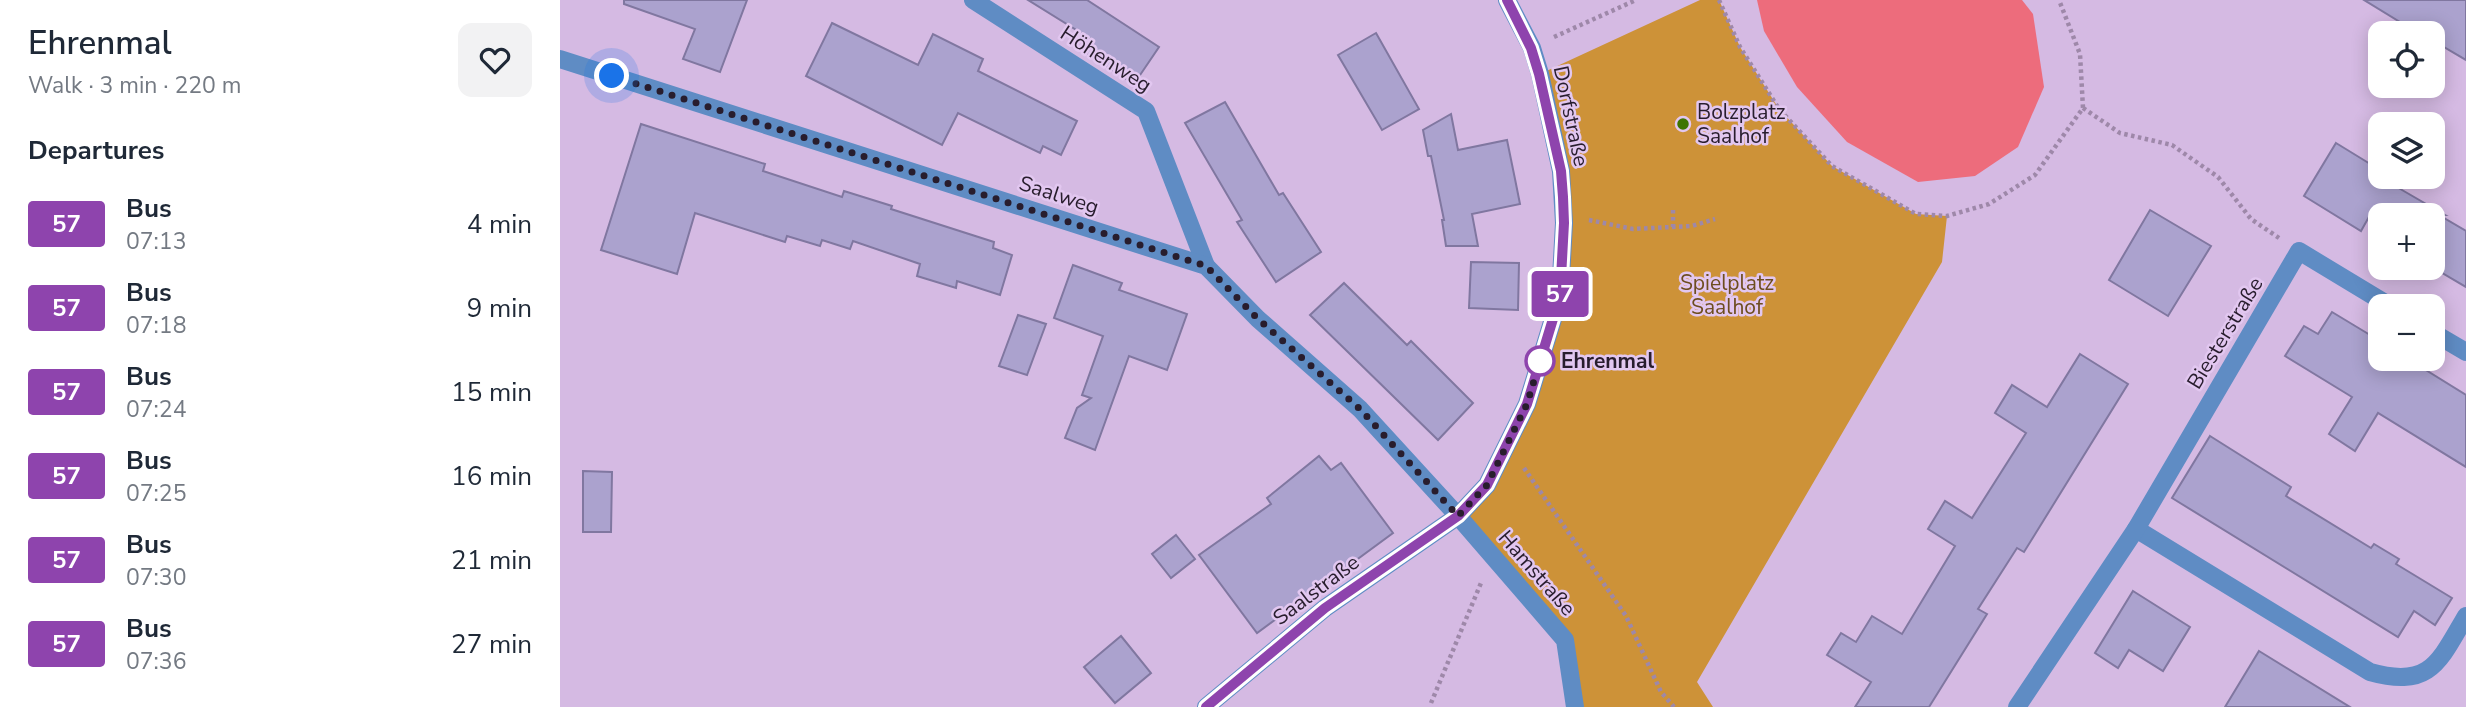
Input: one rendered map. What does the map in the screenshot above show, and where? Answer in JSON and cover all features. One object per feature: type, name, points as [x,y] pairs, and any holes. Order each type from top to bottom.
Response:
[{"type":"street","name":"Höhenweg","points":[[973,0],[1146,111],[1206,266]]},
{"type":"street","name":"Dorfstraße","points":[[1458,516],[1487,485],[1527,404],[1560,296],[1564,223],[1561,171],[1531,48],[1507,0]]},
{"type":"street","name":"Saalweg","points":[[560,59],[1206,266],[1258,319],[1360,409],[1458,516]]},
{"type":"street","points":[[2299,251],[2370,294]]},
{"type":"street","name":"Biesterstraße","points":[[2017,707],[2136,529],[2299,251]]},
{"type":"street","points":[[2445,340],[2466,352]]},
{"type":"street","name":"Hamstraße","points":[[1458,516],[1565,640],[1575,707]]},
{"type":"street","name":"Saalstraße","points":[[1206,707],[1325,608],[1458,516]]},
{"type":"street","points":[[2136,529],[2370,672],[2393,678],[2411,677],[2426,672],[2440,660],[2466,616]]},
{"type":"path","points":[[1531,48],[1636,0]]},
{"type":"path","points":[[1719,0],[1740,47],[1779,109],[1832,166],[1916,214],[1947,216],[1989,204],[2035,174],[2083,108],[2080,54],[2059,0]]},
{"type":"path","points":[[2083,108],[2120,132],[2172,145],[2218,177],[2251,219],[2299,251]]},
{"type":"path","points":[[1673,210],[1673,227]]},
{"type":"path","points":[[1564,223],[1587,219],[1633,229],[1692,226],[1716,219]]},
{"type":"path","points":[[1507,444],[1626,616],[1661,692],[1674,707]]},
{"type":"path","points":[[1431,703],[1493,556]]},
{"type":"green space","name":"Spielplatz Saalhof","points":[[1700,0],[1719,0],[1740,47],[1779,109],[1832,166],[1916,214],[1947,216],[1942,262],[1697,682],[1713,707],[1575,707],[1565,640],[1458,516],[1487,485],[1560,296],[1564,223],[1540,74]]},
{"type":"shaded area","points":[[1757,0],[2022,0],[2033,14],[2044,87],[2018,147],[1975,176],[1918,182],[1847,142],[1797,87],[1764,31]]},
{"type":"building","points":[[624,0],[747,0],[720,72],[683,59],[695,29],[624,4]]},
{"type":"building","points":[[1028,0],[1087,0],[1159,47],[1134,84],[1086,53],[1094,41]]},
{"type":"building","points":[[2364,0],[2466,0],[2466,60],[2445,48],[2445,21],[2398,21]]},
{"type":"building","points":[[832,23],[918,65],[933,34],[983,59],[978,71],[1077,121],[1061,155],[1043,146],[1040,153],[958,113],[942,145],[806,76]]},
{"type":"building","points":[[1376,33],[1419,109],[1382,130],[1338,55]]},
{"type":"building","points":[[1225,102],[1279,195],[1283,193],[1321,252],[1276,282],[1237,222],[1242,220],[1185,123]]},
{"type":"building","points":[[1451,114],[1458,150],[1507,140],[1515,179],[1520,204],[1472,214],[1478,246],[1446,246],[1444,220],[1423,130]]},
{"type":"building","points":[[641,124],[765,164],[763,171],[842,197],[844,191],[994,242],[993,248],[1012,255],[1000,295],[957,281],[956,288],[917,276],[920,264],[853,241],[850,249],[822,240],[820,246],[787,236],[785,242],[695,213],[677,274],[601,250]]},
{"type":"building","points":[[2336,143],[2368,163],[2368,189],[2400,189],[2424,203],[2368,203],[2368,219],[2361,231],[2304,196]]},
{"type":"building","points":[[2150,210],[2211,246],[2168,316],[2109,280]]},
{"type":"building","points":[[2445,219],[2466,231],[2466,287],[2445,275]]},
{"type":"building","points":[[1471,262],[1519,263],[1518,310],[1469,308]]},
{"type":"building","points":[[1073,265],[1122,283],[1119,290],[1187,314],[1167,370],[1129,356],[1095,450],[1065,438],[1077,408],[1091,398],[1082,395],[1103,336],[1054,318]]},
{"type":"building","points":[[1344,283],[1407,345],[1411,341],[1473,403],[1438,440],[1310,315]]},
{"type":"building","points":[[2332,312],[2368,334],[2368,371],[2427,371],[2466,395],[2466,467],[2378,413],[2355,451],[2329,434],[2352,397],[2285,356],[2304,326],[2318,334]]},
{"type":"building","points":[[1018,315],[1046,324],[1027,375],[999,366]]},
{"type":"building","points":[[2080,354],[2128,384],[2024,552],[2017,548],[1978,609],[1987,614],[1929,707],[1855,707],[1871,682],[1827,655],[1841,633],[1856,642],[1872,616],[1902,634],[1955,546],[1928,529],[1945,501],[1972,518],[2026,433],[1995,413],[2012,385],[2047,407]]},
{"type":"building","points":[[2210,436],[2291,487],[2286,496],[2371,548],[2374,544],[2399,559],[2396,564],[2452,598],[2435,625],[2414,611],[2398,637],[2172,498]]},
{"type":"building","points":[[1319,456],[1331,470],[1341,463],[1393,533],[1257,633],[1199,555],[1271,504],[1267,498]]},
{"type":"building","points":[[583,471],[612,472],[611,532],[583,532]]},
{"type":"building","points":[[1176,535],[1195,559],[1171,578],[1152,554]]},
{"type":"building","points":[[2133,591],[2190,627],[2163,671],[2129,650],[2118,668],[2095,653]]},
{"type":"building","points":[[1121,636],[1151,673],[1115,703],[1084,667]]},
{"type":"building","points":[[2259,651],[2350,707],[2225,707]]},
{"type":"bus line","name":"57","points":[[1206,707],[1325,608],[1458,516],[1487,485],[1527,404],[1560,296],[1563,197],[1561,171],[1539,74],[1531,48],[1507,0]]},
{"type":"place","name":"Bolzplatz Saalhof","points":[[1683,124]]},
{"type":"place","name":"Ehrenmal","points":[[1540,361]]},
{"type":"route","points":[[612,76],[1206,266],[1258,319],[1360,409],[1458,516],[1487,485],[1527,404],[1540,361]]}]
